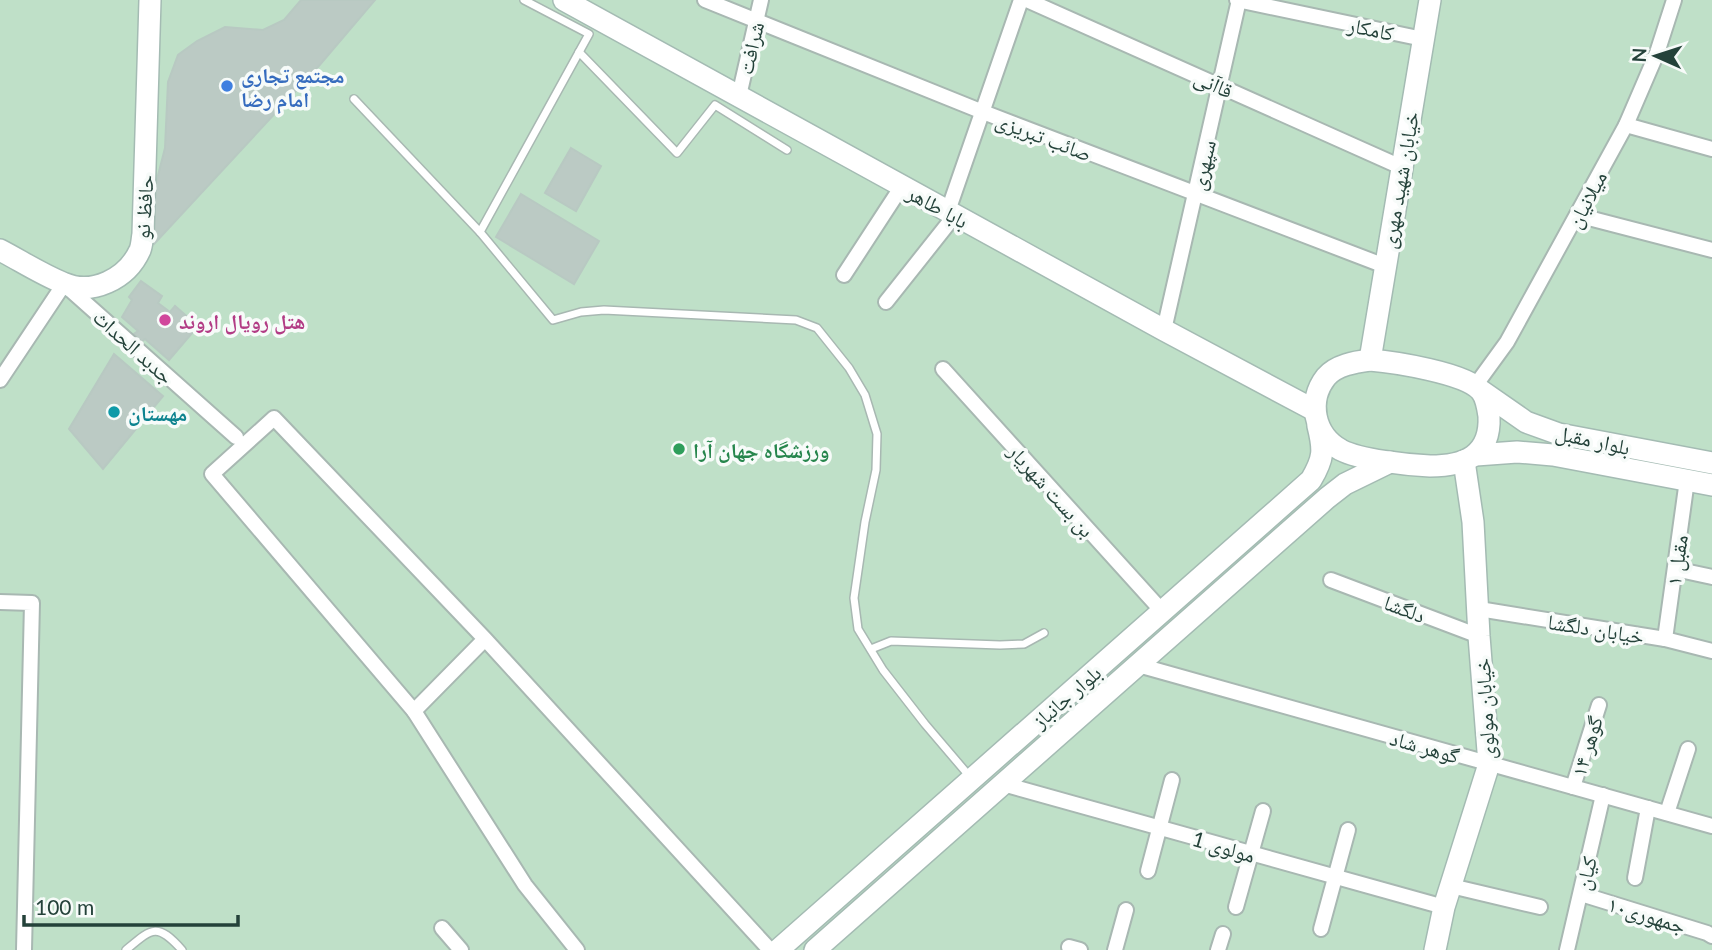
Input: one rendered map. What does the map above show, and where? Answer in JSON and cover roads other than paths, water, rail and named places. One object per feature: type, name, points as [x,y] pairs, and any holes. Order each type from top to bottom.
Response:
[{"type":"main road","name":"حافظ نو","points":[[0,250],[64,284],[79,288],[97,287],[116,279],[130,266],[140,250],[144,234],[150,0]]},
{"type":"main road","name":"بابا طاهر","points":[[564,0],[1164,330],[1316,418]]},
{"type":"main road","name":"خیابان شهید مهری","points":[[1370,360],[1430,0]]},
{"type":"main road","points":[[1355,362],[1395,362],[1424,368],[1455,377],[1479,389],[1488,410],[1489,428],[1484,443],[1470,458],[1446,466],[1390,462],[1340,450],[1328,438],[1316,418],[1318,391],[1327,376],[1355,362]]},
{"type":"main road","name":"بلوار مقبل","points":[[1479,389],[1526,422],[1559,434],[1712,463]]},
{"type":"main road","name":"بلوار جانباز","points":[[778,950],[1311,480],[1321,464],[1323,445],[1316,418]]},
{"type":"main road","name":"بلوار مقبل","points":[[1470,458],[1517,452],[1553,455],[1712,485]]},
{"type":"main road","name":"خیابان مولوی","points":[[1435,950],[1444,907],[1489,764],[1470,458]]},
{"type":"main road","name":"بلوار جانباز","points":[[815,950],[1336,491],[1390,462]]},
{"type":"street","name":"صائب تبریزی","points":[[705,0],[983,112],[1385,266]]},
{"type":"street","name":"شرافت","points":[[739,96],[761,0]]},
{"type":"street","points":[[886,302],[952,213],[1021,0]]},
{"type":"street","name":"قاآنی","points":[[1027,0],[1401,167]]},
{"type":"street","name":"سپهری","points":[[1164,330],[1221,86],[1238,0]]},
{"type":"street","name":"کامکار","points":[[1238,0],[1423,39]]},
{"type":"street","name":"میلانیان","points":[[1479,389],[1626,125],[1657,53],[1674,0]]},
{"type":"street","points":[[1626,125],[1712,149]]},
{"type":"street","points":[[844,275],[902,186]]},
{"type":"street","points":[[1577,215],[1712,250]]},
{"type":"street","points":[[0,380],[64,284]]},
{"type":"street","name":"جدبد الحداث","points":[[64,284],[236,437]]},
{"type":"street","name":"بن بست شهریار","points":[[943,369],[1162,611]]},
{"type":"street","points":[[577,950],[525,885],[414,711],[212,474],[274,418],[485,639],[770,950]]},
{"type":"street","name":"مقبل ۱","points":[[1665,639],[1687,480]]},
{"type":"street","points":[[1675,569],[1712,578]]},
{"type":"street","name":"دلگشا","points":[[1331,580],[1479,636]]},
{"type":"street","points":[[0,602],[32,603],[24,950]]},
{"type":"street","name":"خیابان دلگشا","points":[[1479,609],[1665,639],[1712,651]]},
{"type":"street","points":[[414,711],[485,639]]},
{"type":"street","name":"گوهر شاد","points":[[1138,664],[1712,826]]},
{"type":"street","name":"گوهر ۱۴","points":[[1573,787],[1599,705]]},
{"type":"street","points":[[1667,813],[1688,749]]},
{"type":"street","points":[[1148,871],[1172,780]]},
{"type":"street","name":"مولوی 1","points":[[1003,784],[1444,907]]},
{"type":"street","name":"کیان","points":[[1567,950],[1603,795]]},
{"type":"street","points":[[1635,878],[1648,808]]},
{"type":"street","points":[[1236,907],[1263,811]]},
{"type":"street","points":[[1321,929],[1348,830]]},
{"type":"street","points":[[1451,886],[1540,907]]},
{"type":"street","name":"جمهوری۱۰","points":[[1581,894],[1712,936]]},
{"type":"street","points":[[1115,950],[1126,910]]},
{"type":"street","points":[[442,928],[461,950]]},
{"type":"street","points":[[1218,950],[1223,934]]},
{"type":"lane","points":[[480,232],[589,34],[524,0]]},
{"type":"lane","points":[[579,52],[677,153],[715,105],[787,150]]},
{"type":"lane","points":[[354,99],[480,232],[553,320],[581,312],[604,310],[796,320],[817,328],[849,368],[865,395],[877,434],[876,470],[854,598],[858,629],[883,670],[972,779]]},
{"type":"lane","points":[[871,649],[891,641],[1024,644],[1044,633]]},
{"type":"lane","points":[[126,950],[148,932],[159,931],[170,937],[182,950]]},
{"type":"place","name":"مجتمع تجاری امام رضا","points":[[227,86]]},
{"type":"place","name":"هتل رویال اروند","points":[[165,320]]},
{"type":"place","name":"مهستان","points":[[114,412]]},
{"type":"place","name":"ورزشگاه جهان آرا","points":[[679,449]]}]
